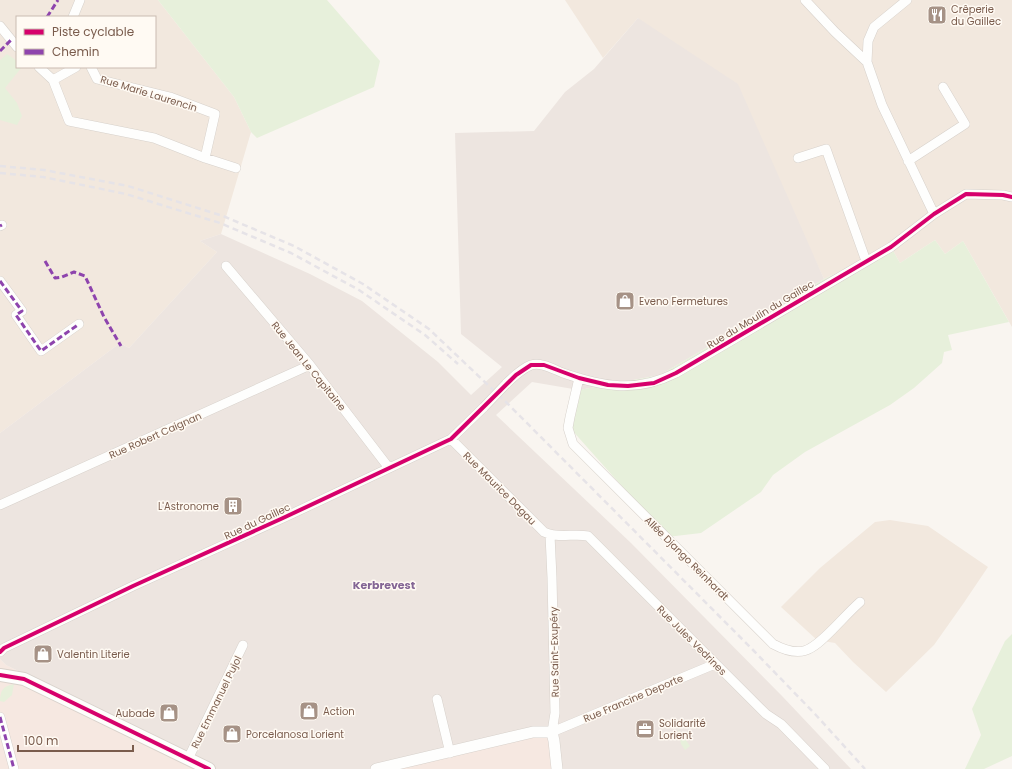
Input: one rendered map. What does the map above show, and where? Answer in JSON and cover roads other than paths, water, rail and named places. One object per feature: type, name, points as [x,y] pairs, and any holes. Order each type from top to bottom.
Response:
[{"type":"main road","points":[[0,675],[24,679],[209,769]]},
{"type":"street","points":[[73,16],[80,0]]},
{"type":"street","points":[[805,0],[835,32],[867,62]]},
{"type":"street","points":[[907,0],[874,27],[868,41],[867,62],[882,105],[934,214]]},
{"type":"street","points":[[0,26],[14,43]]},
{"type":"street","points":[[40,68],[53,80],[69,121],[154,138],[236,168]]},
{"type":"street","points":[[53,80],[74,68]]},
{"type":"street","name":"Rue Marie Laurencin","points":[[92,68],[97,79],[170,97],[215,114],[201,156]]},
{"type":"street","points":[[908,161],[965,124],[943,87]]},
{"type":"street","points":[[798,158],[826,149],[866,261]]},
{"type":"street","name":"Rue du Moulin du Gaillec","points":[[506,384],[531,365],[544,365],[579,378],[608,385],[628,386],[646,384],[665,378],[891,247],[934,214],[966,194],[1003,195],[1012,197]]},
{"type":"street","name":"Rue Jean Le Capitaine","points":[[226,266],[310,365],[389,468]]},
{"type":"street","points":[[0,280],[22,311],[16,315],[41,351],[79,324]]},
{"type":"street","name":"Rue Robert Caignan","points":[[0,504],[310,365]]},
{"type":"street","name":"Allée Django Reinhardt","points":[[579,378],[568,428],[573,444],[773,644],[792,652],[800,652],[815,647],[860,602]]},
{"type":"street","name":"Rue du Gaillec","points":[[0,652],[4,648],[133,586],[278,521],[452,439],[506,384]]},
{"type":"street","name":"Rue Maurice Dagau","points":[[452,439],[544,532],[550,535]]},
{"type":"street","name":"Rue Jules Vedrines","points":[[550,535],[580,534],[588,536],[715,664],[766,714],[780,724],[825,769]]},
{"type":"street","name":"Rue Saint-Exupéry","points":[[550,535],[555,714],[552,732],[557,769]]},
{"type":"street","name":"Rue Emmanuel Pujol","points":[[188,759],[243,645]]},
{"type":"street","name":"Rue Francine Deporte","points":[[552,732],[715,664]]},
{"type":"street","points":[[437,698],[450,752]]},
{"type":"street","points":[[0,717],[14,769]]},
{"type":"street","points":[[376,769],[533,732],[552,732]]},
{"type":"railway","points":[[0,166],[44,170],[128,186],[223,216],[294,246],[363,284],[429,329],[508,404],[753,650],[815,714],[865,769]]},
{"type":"railway","points":[[0,173],[43,177],[126,194],[220,223],[291,253],[359,290],[425,335],[458,364]]},
{"type":"place","name":"Crêperie du Gaillec","points":[[937,15]]},
{"type":"place","name":"Eveno Fermetures","points":[[625,301]]},
{"type":"place","name":"L'Astronome","points":[[233,506]]},
{"type":"place","name":"Valentin Literie","points":[[43,654]]},
{"type":"place","name":"Action","points":[[309,711]]},
{"type":"place","name":"Aubade","points":[[169,713]]},
{"type":"place","name":"Solidarité Lorient","points":[[645,729]]},
{"type":"place","name":"Porcelanosa Lorient","points":[[232,734]]},
{"type":"district","name":"Kerbrevest","points":[[384,585]]}]
